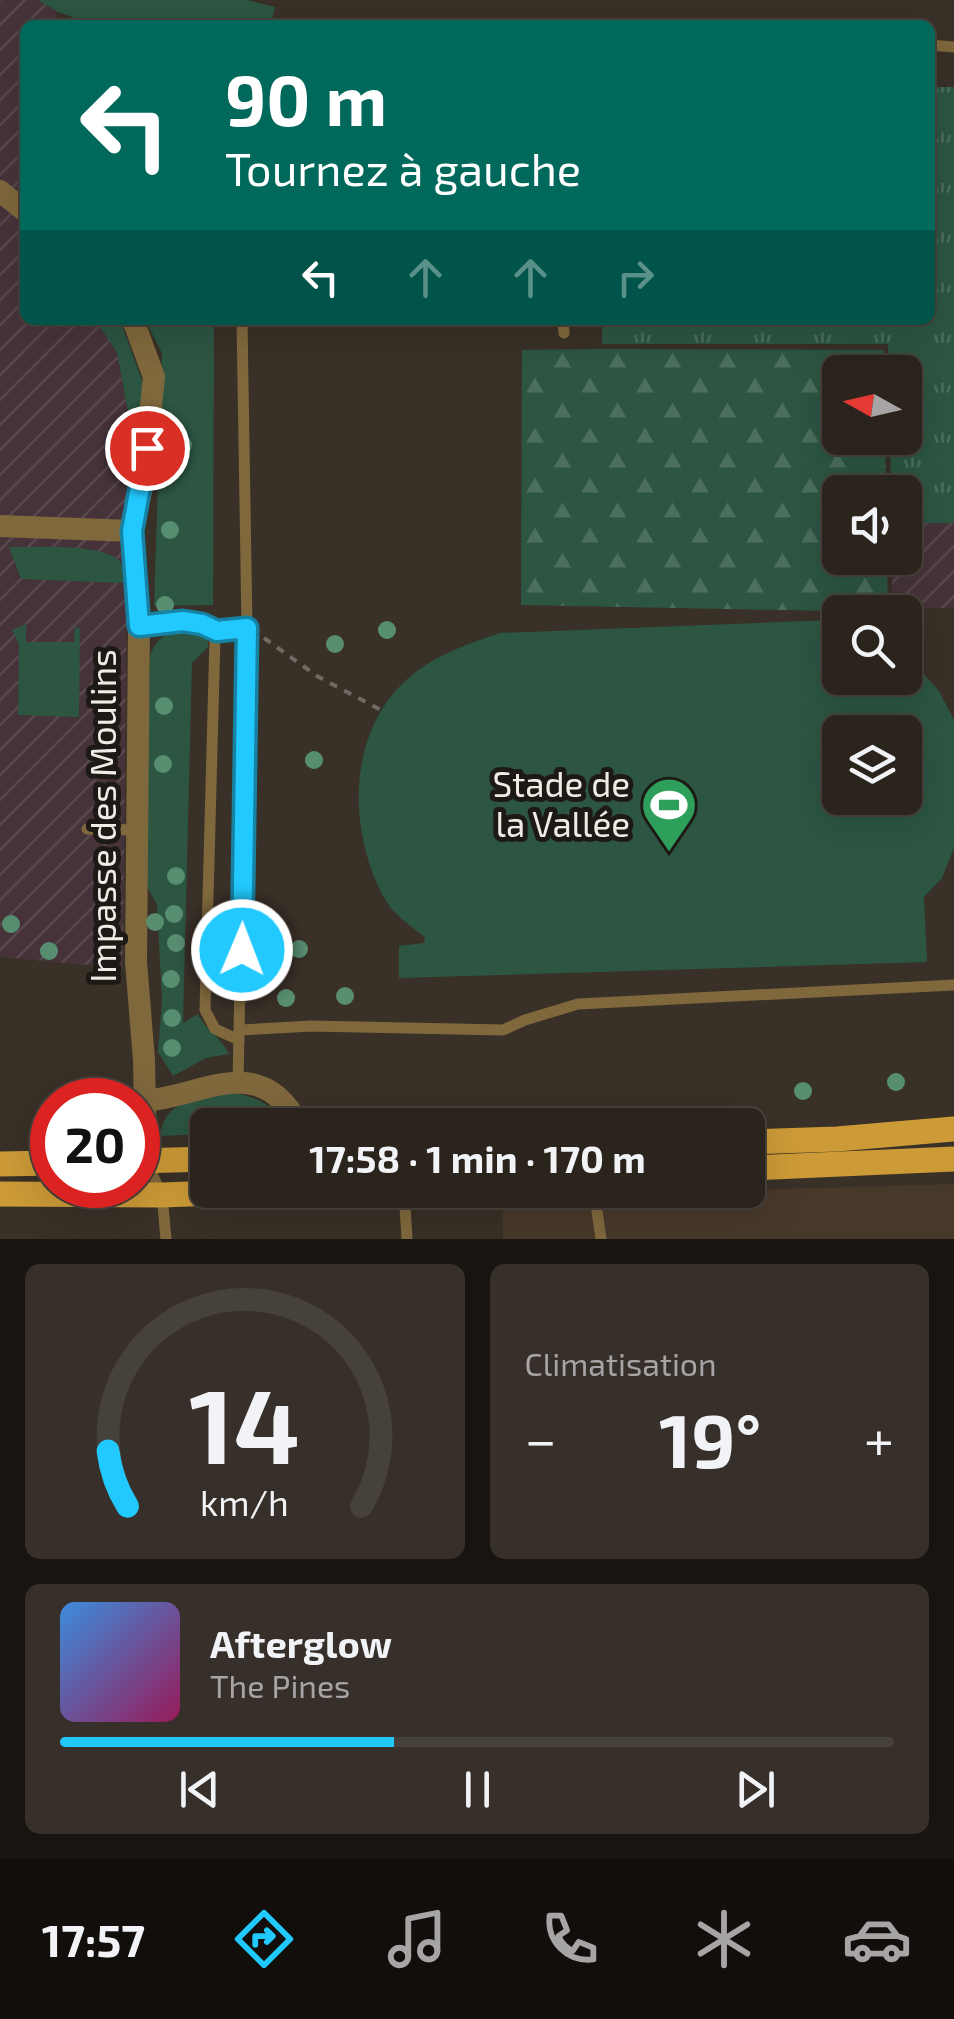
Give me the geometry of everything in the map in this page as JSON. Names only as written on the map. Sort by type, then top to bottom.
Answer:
[{"type":"main road","points":[[765,1141],[954,1129]]},
{"type":"main road","points":[[160,1160],[190,1159]]},
{"type":"main road","points":[[765,1167],[954,1159]]},
{"type":"main road","points":[[0,1164],[30,1163]]},
{"type":"main road","points":[[0,1194],[190,1194]]},
{"type":"street","points":[[0,191],[20,207]]},
{"type":"street","name":"Impasse des Moulins","points":[[135,325],[154,377],[143,483],[132,531],[139,626],[136,962],[143,1078]]},
{"type":"street","points":[[0,526],[132,531]]},
{"type":"street","points":[[160,1100],[211,1084],[238,1083],[273,1093],[290,1108]]},
{"type":"lane","points":[[238,1083],[247,628],[242,325]]},
{"type":"lane","points":[[139,626],[183,621],[217,631],[247,628]]},
{"type":"lane","points":[[217,631],[204,1010],[215,1029],[240,1035],[312,1026],[504,1030],[578,1004],[954,985]]},
{"type":"lane","points":[[87,829],[136,830]]},
{"type":"lane","points":[[160,1192],[166,1239]]},
{"type":"lane","points":[[405,1208],[407,1239]]},
{"type":"lane","points":[[597,1208],[601,1239]]},
{"type":"path","points":[[247,628],[318,676],[381,710]]},
{"type":"shaded area","points":[[0,0],[58,0],[56,20],[20,20],[20,325],[99,325],[117,351],[129,417],[123,968],[0,957]]},
{"type":"shaded area","points":[[922,523],[954,523],[954,608],[922,609],[922,595],[892,595],[892,575],[922,575]]},
{"type":"shaded area","points":[[954,1184],[954,1239],[503,1239],[502,1208],[765,1208],[765,1189]]},
{"type":"green space","points":[[38,0],[247,0],[275,7],[272,20],[80,20]]},
{"type":"green space","points":[[935,87],[954,87],[954,523],[922,523],[922,475],[891,475],[890,455],[922,455],[922,355],[888,355],[888,344],[602,344],[602,325],[935,325]]},
{"type":"green space","points":[[98,325],[122,325],[143,383],[134,457],[135,486],[127,511],[129,417],[117,352]]},
{"type":"green space","points":[[148,325],[214,325],[213,605],[154,606],[162,353]]},
{"type":"green space","points":[[522,350],[884,350],[884,355],[822,355],[822,455],[885,455],[886,475],[822,475],[822,575],[887,575],[888,595],[822,595],[822,611],[521,605]]},
{"type":"green space","points":[[9,547],[105,553],[123,567],[123,583],[21,579]]},
{"type":"green space","points":[[822,620],[822,695],[922,695],[922,672],[939,691],[954,720],[954,848],[942,878],[924,897],[927,962],[399,978],[399,946],[424,943],[425,937],[386,901],[374,875],[360,819],[362,761],[382,709],[400,686],[422,668],[500,633]]},
{"type":"green space","points":[[26,624],[26,642],[74,642],[75,627],[80,628],[79,717],[18,715],[19,644],[12,630]]},
{"type":"green space","points":[[198,630],[208,634],[208,647],[192,663],[183,1023],[198,1014],[229,1054],[206,1058],[173,1076],[158,1052],[162,1000],[157,905],[143,879],[150,656],[162,637]]},
{"type":"green space","points":[[225,1092],[251,1097],[270,1108],[190,1108],[190,1135],[160,1136],[168,1115],[193,1100]]},
{"type":"place","name":"Stade de la Vallée","points":[[669,854]]},
{"type":"route","points":[[147,448],[132,531],[139,626],[183,621],[217,631],[247,628],[242,950]]}]
